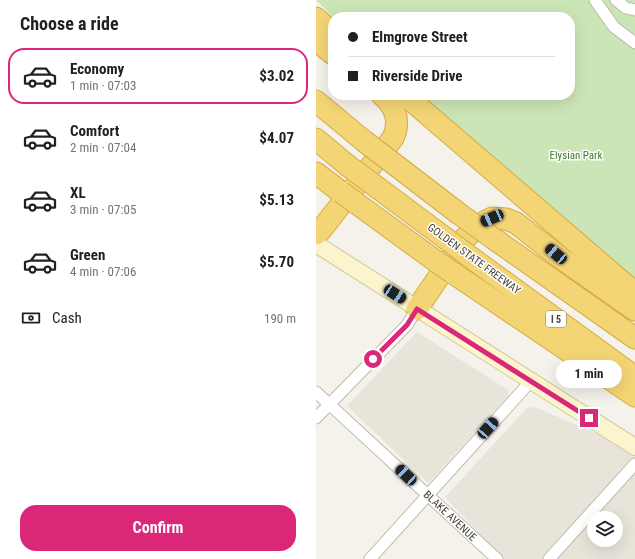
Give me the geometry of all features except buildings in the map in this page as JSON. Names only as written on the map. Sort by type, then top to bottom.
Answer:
[{"type":"highway","points":[[316,18],[328,29]]},
{"type":"highway","points":[[316,40],[328,50]]},
{"type":"highway","points":[[316,53],[328,62]]},
{"type":"highway","points":[[378,100],[396,116]]},
{"type":"highway","points":[[316,234],[321,230],[394,138],[397,127],[396,116],[394,107],[387,100]]},
{"type":"highway","points":[[411,100],[635,293]]},
{"type":"highway","points":[[316,101],[458,213],[635,338]]},
{"type":"highway","name":"GOLDEN STATE FREEWAY","points":[[316,139],[347,165],[477,262],[635,377]]},
{"type":"highway","points":[[316,173],[345,201]]},
{"type":"highway","points":[[316,188],[345,201],[400,236],[635,396]]},
{"type":"highway","points":[[417,309],[465,238],[484,222],[492,218],[506,219],[516,223],[562,259],[635,310]]},
{"type":"main road","points":[[316,244],[635,447]]},
{"type":"street","points":[[595,0],[614,27],[635,43]]},
{"type":"street","points":[[616,0],[626,8],[635,10]]},
{"type":"street","points":[[316,418],[407,325],[417,309]]},
{"type":"street","points":[[370,559],[531,381]]},
{"type":"street","name":"BLAKE AVENUE","points":[[316,392],[497,559]]},
{"type":"street","points":[[549,559],[635,464]]},
{"type":"shaded area","points":[[417,332],[508,390],[508,396],[428,483],[347,406]]},
{"type":"shaded area","points":[[535,407],[635,450],[635,460],[590,511],[587,511],[587,514],[547,559],[503,559],[445,497],[527,408]]},
{"type":"shaded area","points":[[635,468],[635,559],[552,559],[587,521],[587,547],[623,547],[623,511],[596,511]]},
{"type":"green space","name":"Elysian Park","points":[[316,0],[635,0],[635,278],[576,234],[426,100],[575,100],[575,12],[328,12]]},
{"type":"route","points":[[373,359],[407,325],[417,309],[589,418]]}]
